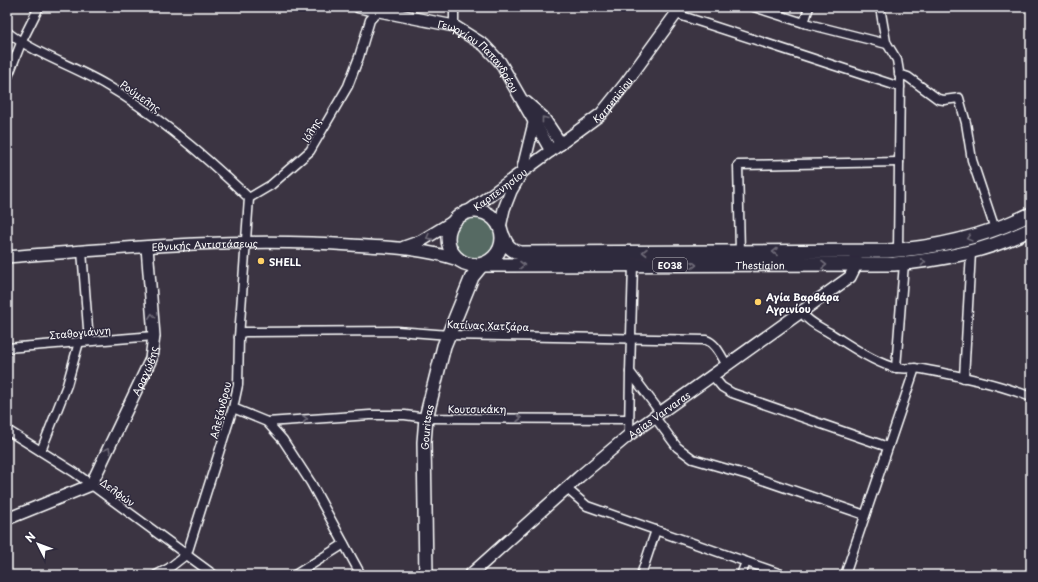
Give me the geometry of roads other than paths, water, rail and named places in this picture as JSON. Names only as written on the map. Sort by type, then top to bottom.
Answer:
[{"type":"main road","name":"Γεωργίου Παπανδρέου","points":[[359,7],[381,8],[454,26],[466,32],[489,49],[500,62],[522,98]]},
{"type":"main road","name":"Karpenisiou","points":[[522,172],[601,114],[679,11]]},
{"type":"main road","points":[[522,98],[543,117],[556,147]]},
{"type":"main road","points":[[522,98],[534,124],[556,147]]},
{"type":"main road","points":[[522,172],[534,124]]},
{"type":"main road","name":"Καρπενησίου","points":[[469,212],[522,172]]},
{"type":"main road","name":"Καρπενησίου","points":[[501,231],[504,209],[522,172]]},
{"type":"main road","name":"ΕΟ38","points":[[469,212],[478,211],[487,214],[495,219],[501,231]]},
{"type":"main road","points":[[468,286],[469,278],[462,262],[452,254],[448,242],[449,229],[454,221],[460,215],[469,212]]},
{"type":"main road","name":"Thestiaion","points":[[501,231],[506,245],[513,251],[520,253],[856,252],[898,250],[944,244],[995,229],[1031,214]]},
{"type":"main road","name":"Εθνικής Αντιστάσεως","points":[[402,248],[421,241],[454,221]]},
{"type":"main road","name":"Thestiaion","points":[[482,265],[633,264],[856,266],[904,263],[950,258],[1002,242],[1031,229]]},
{"type":"main road","points":[[482,265],[492,260],[498,254],[502,245],[501,231]]},
{"type":"main road","name":"Εθνικής Αντιστάσεως","points":[[7,257],[82,251],[247,242],[312,242],[402,248],[440,254],[462,262]]},
{"type":"main road","name":"Αραχώβης","points":[[91,485],[151,359],[154,336],[147,247]]},
{"type":"main road","points":[[856,252],[856,266]]},
{"type":"main road","name":"ΕΟ38","points":[[462,262],[482,265]]},
{"type":"main road","name":"Gouritsas","points":[[426,575],[424,442],[426,418],[434,380],[448,335],[468,286],[482,265]]},
{"type":"main road","name":"Agias Varvaras","points":[[470,575],[566,488],[629,435],[850,277],[856,266]]},
{"type":"main road","points":[[7,519],[91,485]]},
{"type":"street","points":[[7,79],[21,43],[39,7]]},
{"type":"street","points":[[454,7],[454,26]]},
{"type":"street","points":[[754,7],[804,23],[887,44]]},
{"type":"street","points":[[804,23],[809,7]]},
{"type":"street","points":[[880,7],[887,44],[896,60],[900,87],[898,250]]},
{"type":"street","name":"Ιόλης","points":[[249,198],[271,185],[310,151],[348,86],[359,57],[370,20],[381,8]]},
{"type":"street","points":[[679,11],[900,87]]},
{"type":"street","name":"Ρούμελης","points":[[7,32],[21,43],[104,84],[129,99],[182,139],[249,198]]},
{"type":"street","points":[[899,74],[908,77],[938,99],[959,98],[966,122],[972,160],[995,229]]},
{"type":"street","points":[[740,252],[738,165],[899,162]]},
{"type":"street","points":[[247,242],[249,198]]},
{"type":"street","name":"Αλεξάνδρου","points":[[187,554],[233,408],[238,382],[239,337],[247,242]]},
{"type":"street","points":[[82,251],[89,341]]},
{"type":"street","points":[[964,378],[971,252]]},
{"type":"street","points":[[896,368],[904,263]]},
{"type":"street","points":[[629,435],[630,339],[633,264]]},
{"type":"street","points":[[801,312],[810,321],[868,357],[896,368],[915,368],[997,385],[1031,397]]},
{"type":"street","name":"Κατίνας Χατζάρα","points":[[239,337],[241,333],[246,332],[397,331],[448,335],[706,340],[714,346],[727,365]]},
{"type":"street","name":"Σταθογιάννη","points":[[7,348],[154,336]]},
{"type":"street","points":[[41,451],[67,385],[79,342]]},
{"type":"street","points":[[845,575],[915,368]]},
{"type":"street","points":[[630,372],[677,447],[693,459],[748,475],[865,515]]},
{"type":"street","points":[[712,375],[722,387],[732,393],[888,447]]},
{"type":"street","name":"Κουτσικάκη","points":[[233,408],[267,422],[370,415],[406,415],[426,418],[629,418]]},
{"type":"street","points":[[267,422],[283,440],[305,474],[360,575]]},
{"type":"street","name":"Δελφών","points":[[7,430],[91,485],[214,575]]},
{"type":"street","points":[[566,488],[587,506],[784,575]]},
{"type":"street","points":[[640,575],[656,530]]},
{"type":"street","points":[[295,575],[344,544]]},
{"type":"street","points":[[156,575],[187,554]]},
{"type":"street","points":[[741,575],[746,562]]},
{"type":"place","name":"SHELL","points":[[261,261]]},
{"type":"place","name":"Αγία Βαρβάρα Αγρινίου","points":[[758,302]]}]
